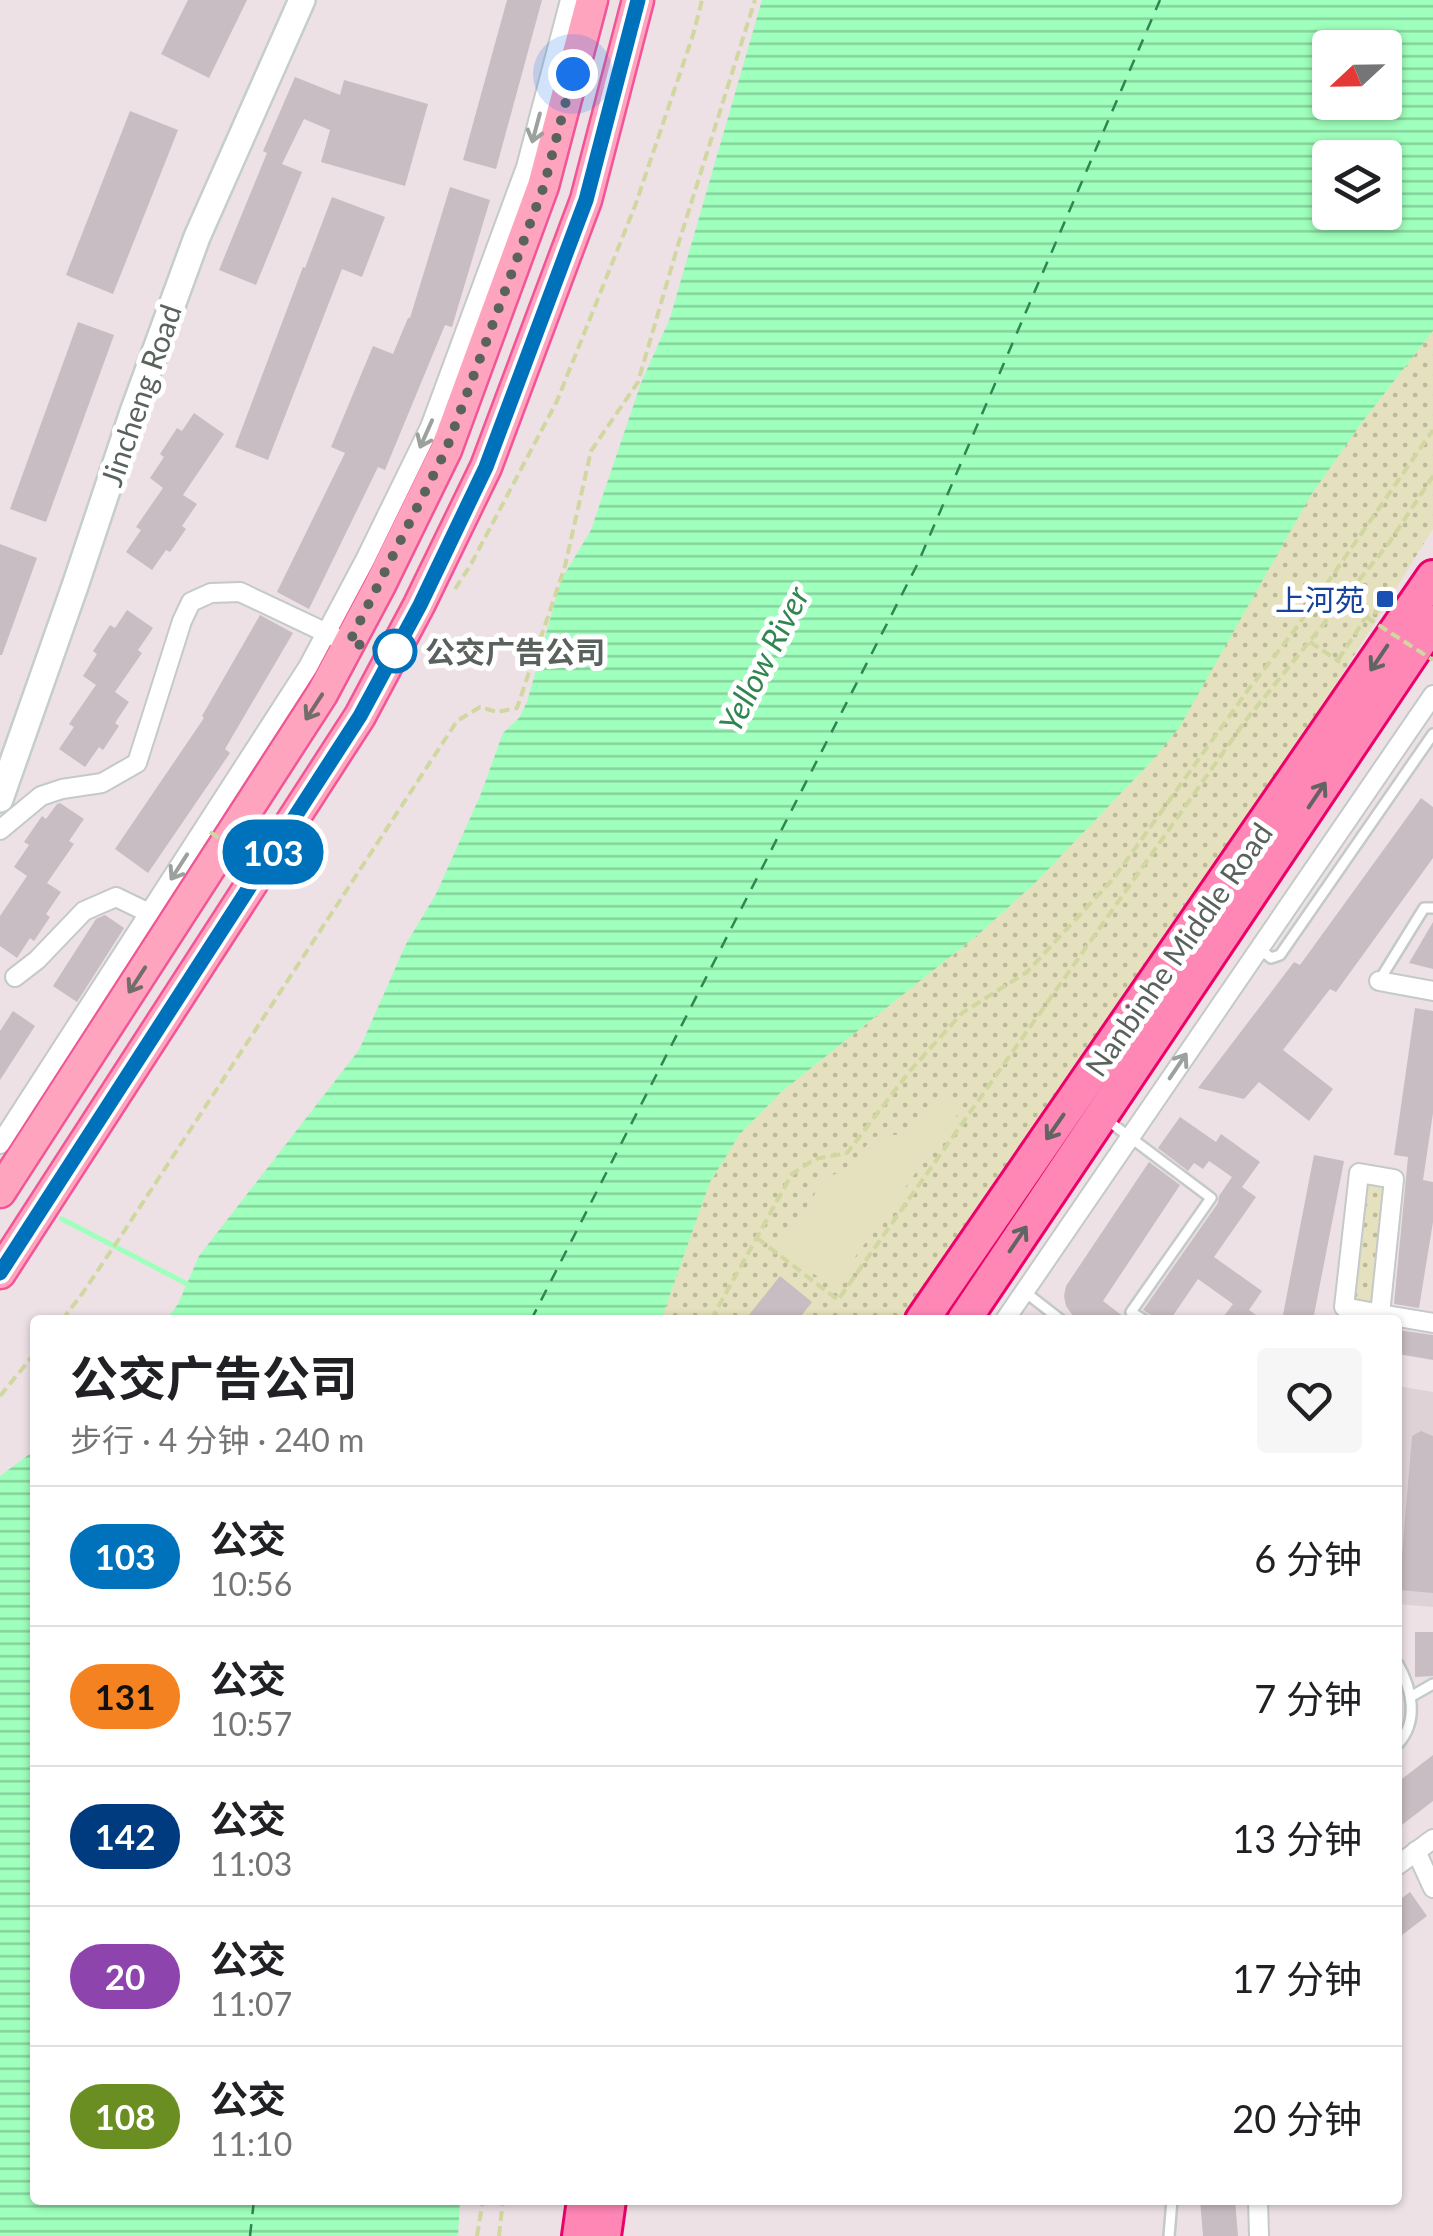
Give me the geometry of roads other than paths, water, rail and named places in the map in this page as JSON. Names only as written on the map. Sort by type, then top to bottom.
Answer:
[{"type":"highway","name":"Nanbinhe Middle Road","points":[[925,1315],[1352,669],[1433,577]]},
{"type":"highway","name":"Nanbinhe Middle Road","points":[[967,1315],[1433,622]]},
{"type":"highway","points":[[579,2236],[583,2205]]},
{"type":"highway","points":[[604,2236],[608,2205]]},
{"type":"main road","points":[[0,1192],[322,694],[338,638],[446,450],[544,186],[592,0]]},
{"type":"main road","points":[[0,1273],[360,716],[420,605],[486,467],[579,218],[638,0]]},
{"type":"street","name":"Jincheng Road","points":[[0,799],[183,273],[302,0]]},
{"type":"street","points":[[0,1144],[308,667],[338,638],[365,560],[430,427],[526,167],[570,0]]},
{"type":"street","points":[[0,830],[41,796],[102,783],[137,764],[191,602],[212,592],[240,592],[338,638]]},
{"type":"street","points":[[1009,1315],[1433,695]]},
{"type":"street","points":[[16,978],[84,911],[116,897],[149,913]]},
{"type":"street","points":[[1380,982],[1433,991]]},
{"type":"street","points":[[1380,1314],[1394,1179],[1359,1173],[1344,1308],[1386,1315]]},
{"type":"street","points":[[1402,1318],[1433,1323]]},
{"type":"street","points":[[1402,1862],[1433,1839]]},
{"type":"street","points":[[1416,1851],[1433,1888]]},
{"type":"street","points":[[1258,2205],[1259,2236]]},
{"type":"lane","points":[[1260,948],[1271,958],[1280,956],[1433,734]]},
{"type":"lane","points":[[1380,982],[1424,908],[1433,908]]},
{"type":"lane","points":[[1100,1115],[1211,1198],[1131,1312],[1136,1315]]},
{"type":"lane","points":[[1025,1292],[1055,1315]]},
{"type":"lane","points":[[1402,1673],[1412,1696],[1408,1732],[1402,1739]]},
{"type":"lane","points":[[1412,1696],[1433,1684]]},
{"type":"lane","points":[[1168,2236],[1171,2205]]},
{"type":"water","name":"Yellow River","points":[[762,0],[1433,0],[1433,331],[1311,495],[1179,728],[1150,763],[1034,884],[980,933],[780,1093],[740,1134],[710,1182],[663,1315],[170,1315],[199,1256],[359,1050],[406,944],[436,894],[503,733],[519,718],[527,702],[561,580],[591,530],[641,383],[670,318]]},
{"type":"water","points":[[30,1454],[30,2205],[460,2205],[458,2236],[0,2236],[0,1476]]},
{"type":"waterway","points":[[62,1219],[193,1287]]},
{"type":"place","name":"上河苑","points":[[1385,599]]},
{"type":"place","name":"公交广告公司","points":[[395,651]]}]
